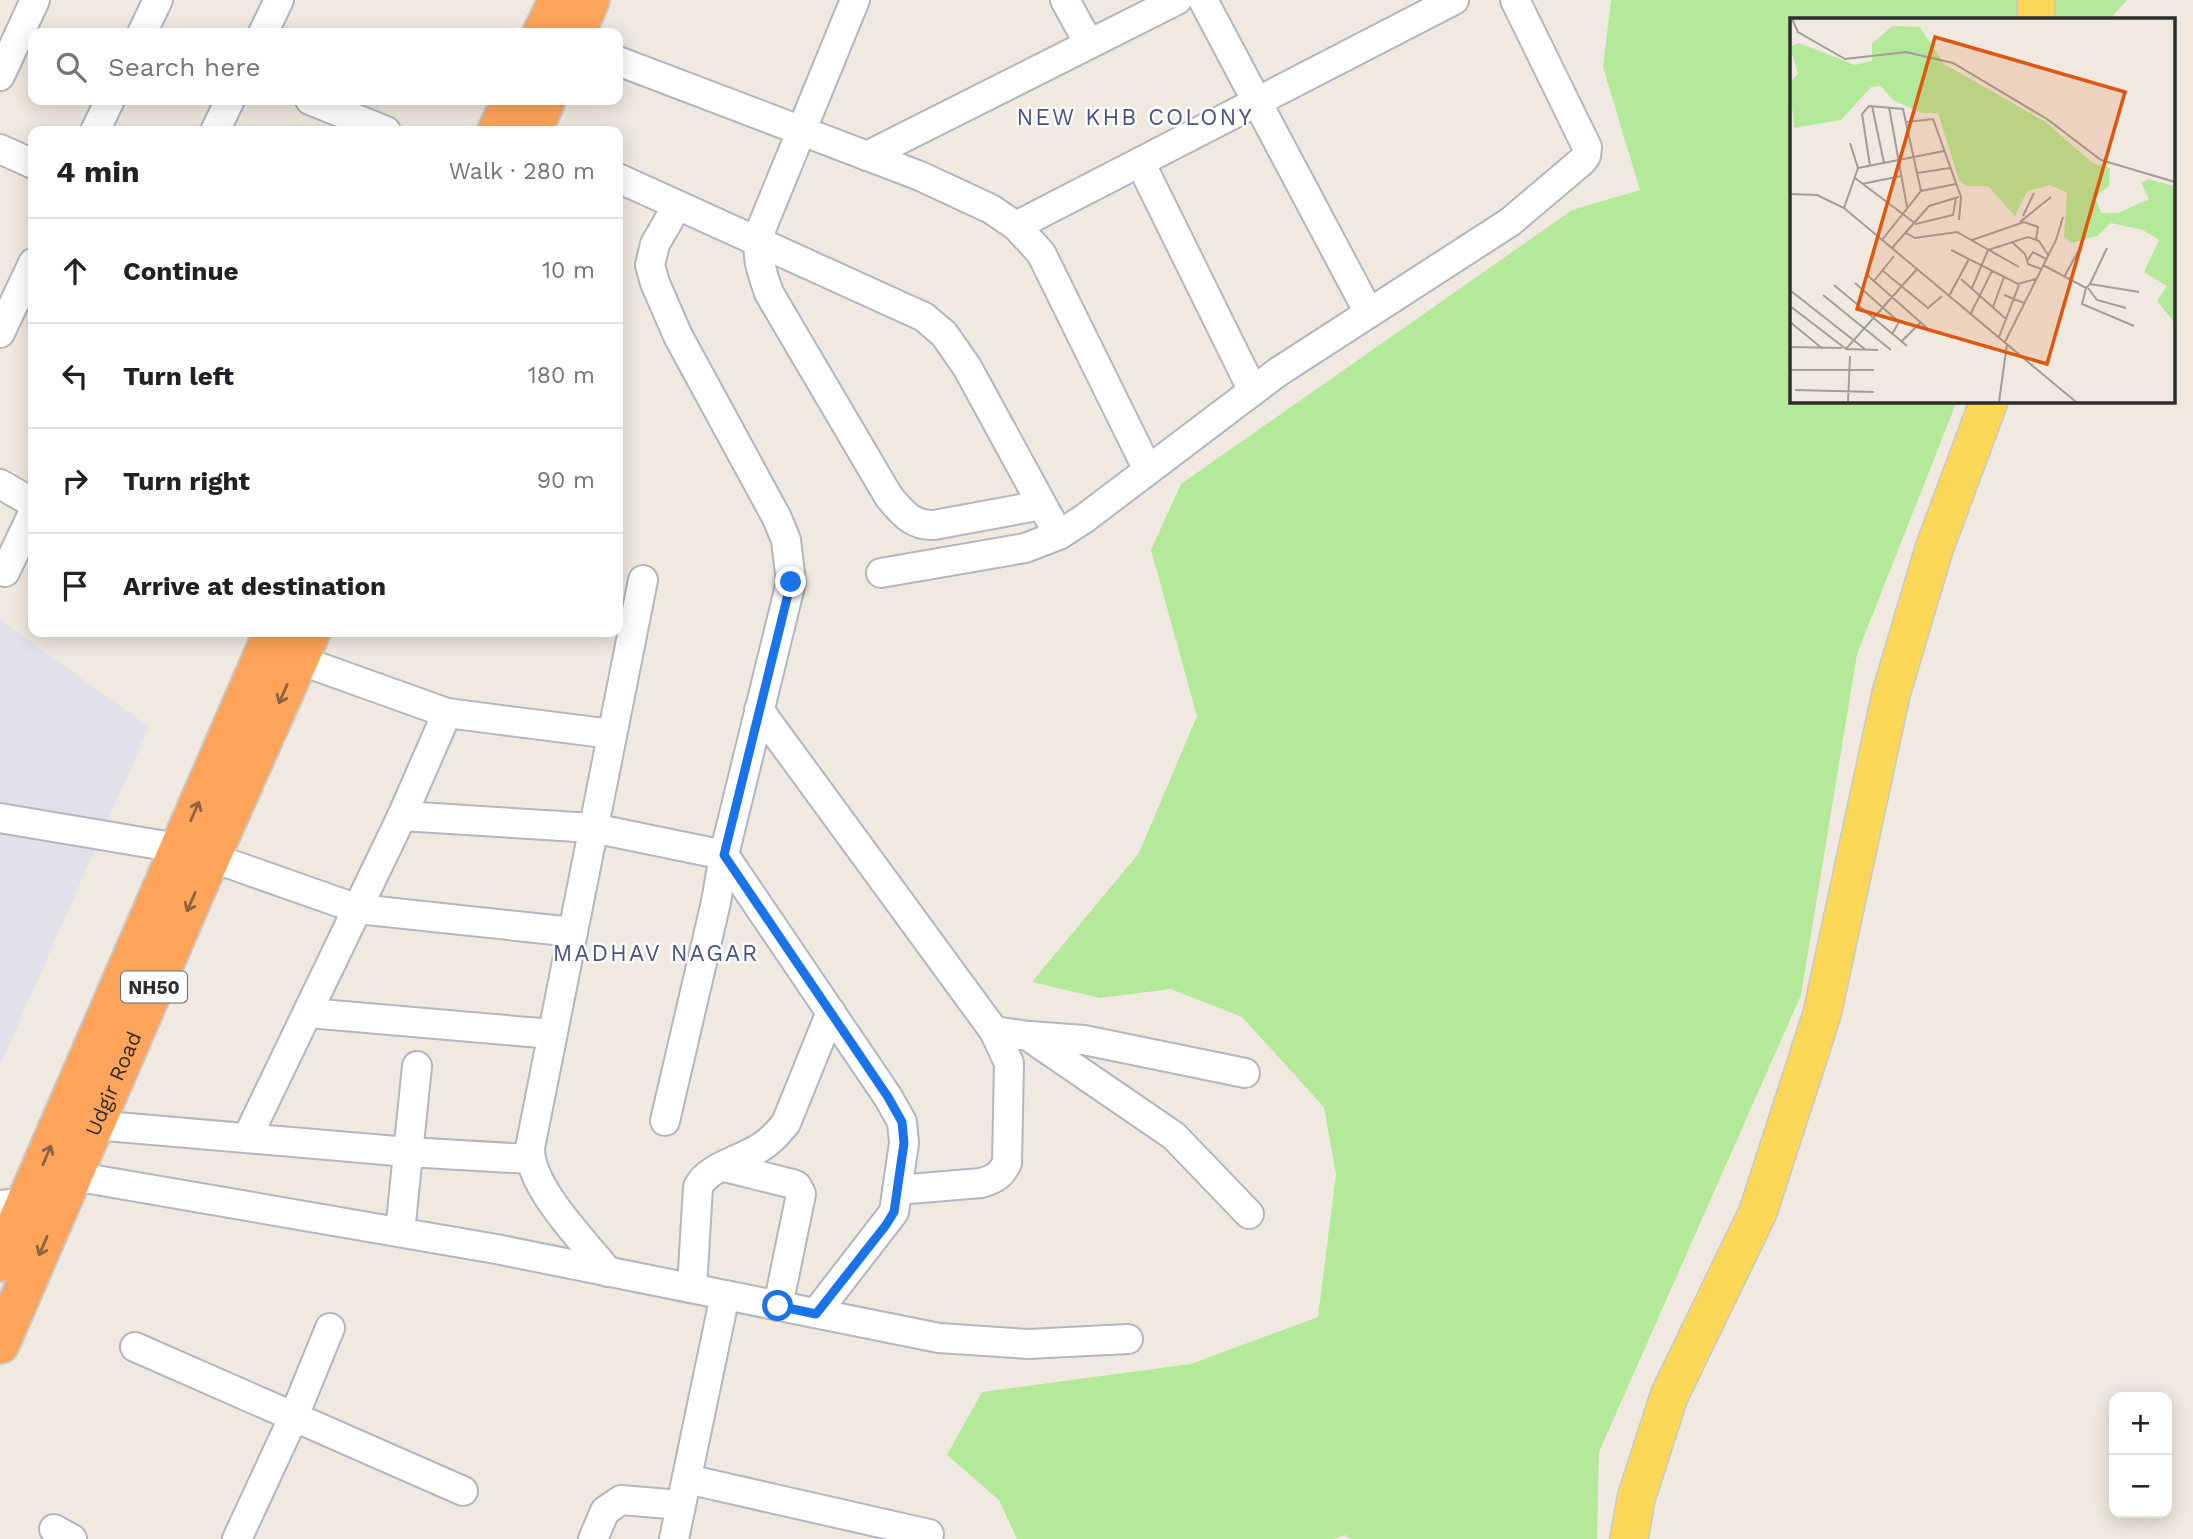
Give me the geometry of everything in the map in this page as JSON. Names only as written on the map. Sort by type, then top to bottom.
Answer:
[{"type":"highway","points":[[544,28],[558,0]]},
{"type":"highway","points":[[578,28],[590,0]]},
{"type":"highway","points":[[499,126],[509,105]]},
{"type":"highway","points":[[534,126],[544,105]]},
{"type":"highway","name":"Udgir Road","points":[[0,1344],[40,1195],[94,1125],[271,637]]},
{"type":"highway","name":"Udgir Road","points":[[0,1262],[40,1195],[194,853],[305,646]]},
{"type":"main road","points":[[2036,0],[2036,18]]},
{"type":"main road","points":[[1629,1539],[1636,1499],[1669,1396],[1758,1212],[1822,1014],[1891,694],[1934,549],[1989,402]]},
{"type":"street","points":[[0,76],[35,0]]},
{"type":"street","points":[[144,28],[158,0]]},
{"type":"street","points":[[265,28],[279,0]]},
{"type":"street","points":[[855,0],[762,227],[758,243],[759,264],[769,293],[889,497],[906,516],[916,523],[934,525],[1042,505]]},
{"type":"street","points":[[1065,0],[1089,44]]},
{"type":"street","points":[[867,156],[1177,0]]},
{"type":"street","points":[[1203,0],[1369,313]]},
{"type":"street","points":[[1016,226],[1454,0]]},
{"type":"street","points":[[881,573],[1026,548],[1059,535],[1253,391],[1510,222],[1586,156],[1587,147],[1515,0]]},
{"type":"street","points":[[623,63],[944,187],[991,209],[1016,226],[1041,253],[1148,470]]},
{"type":"street","points":[[97,126],[108,105]]},
{"type":"street","points":[[217,126],[228,105]]},
{"type":"street","points":[[322,105],[373,126]]},
{"type":"street","points":[[0,149],[28,162]]},
{"type":"street","points":[[1140,162],[1253,391]]},
{"type":"street","points":[[623,180],[924,317],[944,334],[967,367],[1059,535]]},
{"type":"street","points":[[665,1121],[716,902],[724,855],[791,582],[786,540],[777,518],[678,336],[655,283],[650,265],[655,244],[677,206]]},
{"type":"street","points":[[0,333],[28,274]]},
{"type":"street","points":[[0,484],[28,500]]},
{"type":"street","points":[[5,572],[28,524]]},
{"type":"street","points":[[608,1272],[539,1185],[529,1159],[643,579]]},
{"type":"street","points":[[305,646],[447,713],[612,734]]},
{"type":"street","points":[[760,710],[994,1031],[1009,1063],[1007,1163],[995,1180],[897,1189]]},
{"type":"street","points":[[247,1138],[402,816],[447,713]]},
{"type":"street","points":[[402,816],[593,828],[724,855],[888,1097],[902,1122],[904,1143],[894,1212],[816,1314]]},
{"type":"street","points":[[0,818],[194,853],[358,909],[572,932]]},
{"type":"street","points":[[692,1288],[698,1187],[706,1176],[757,1150],[774,1138],[786,1123],[831,1012]]},
{"type":"street","points":[[309,1013],[552,1034]]},
{"type":"street","points":[[994,1031],[1084,1040],[1245,1073]]},
{"type":"street","points":[[1028,1035],[1174,1136],[1249,1214]]},
{"type":"street","points":[[400,1233],[417,1066]]},
{"type":"street","points":[[94,1125],[408,1152],[529,1159]]},
{"type":"street","points":[[724,1167],[793,1184],[800,1190],[778,1306]]},
{"type":"street","points":[[40,1195],[400,1233],[939,1338],[1028,1344],[1128,1339]]},
{"type":"street","points":[[674,1539],[725,1295]]},
{"type":"street","points":[[237,1539],[294,1416],[330,1328]]},
{"type":"street","points":[[135,1347],[463,1491]]},
{"type":"street","points":[[593,1539],[604,1511],[621,1500],[684,1492],[929,1534]]},
{"type":"shaded area","points":[[0,620],[149,727],[0,1065]]},
{"type":"green space","points":[[1611,0],[2127,0],[2111,18],[1790,18],[1790,402],[1957,402],[1857,654],[1801,995],[1599,1452],[1597,1539],[1351,1539],[1345,1535],[1334,1539],[1017,1539],[999,1500],[947,1455],[982,1392],[1191,1364],[1318,1317],[1336,1174],[1324,1107],[1242,1017],[1171,989],[1100,998],[1032,982],[1139,853],[1197,716],[1151,550],[1181,484],[1572,210],[1640,190],[1603,67]]},
{"type":"district","name":"NEW KHB COLONY","points":[[1135,117]]},
{"type":"district","name":"MADHAV NAGAR","points":[[656,953]]},
{"type":"route","points":[[778,1306],[816,1314],[886,1225],[894,1212],[904,1143],[902,1122],[888,1097],[724,855],[791,582]]}]
